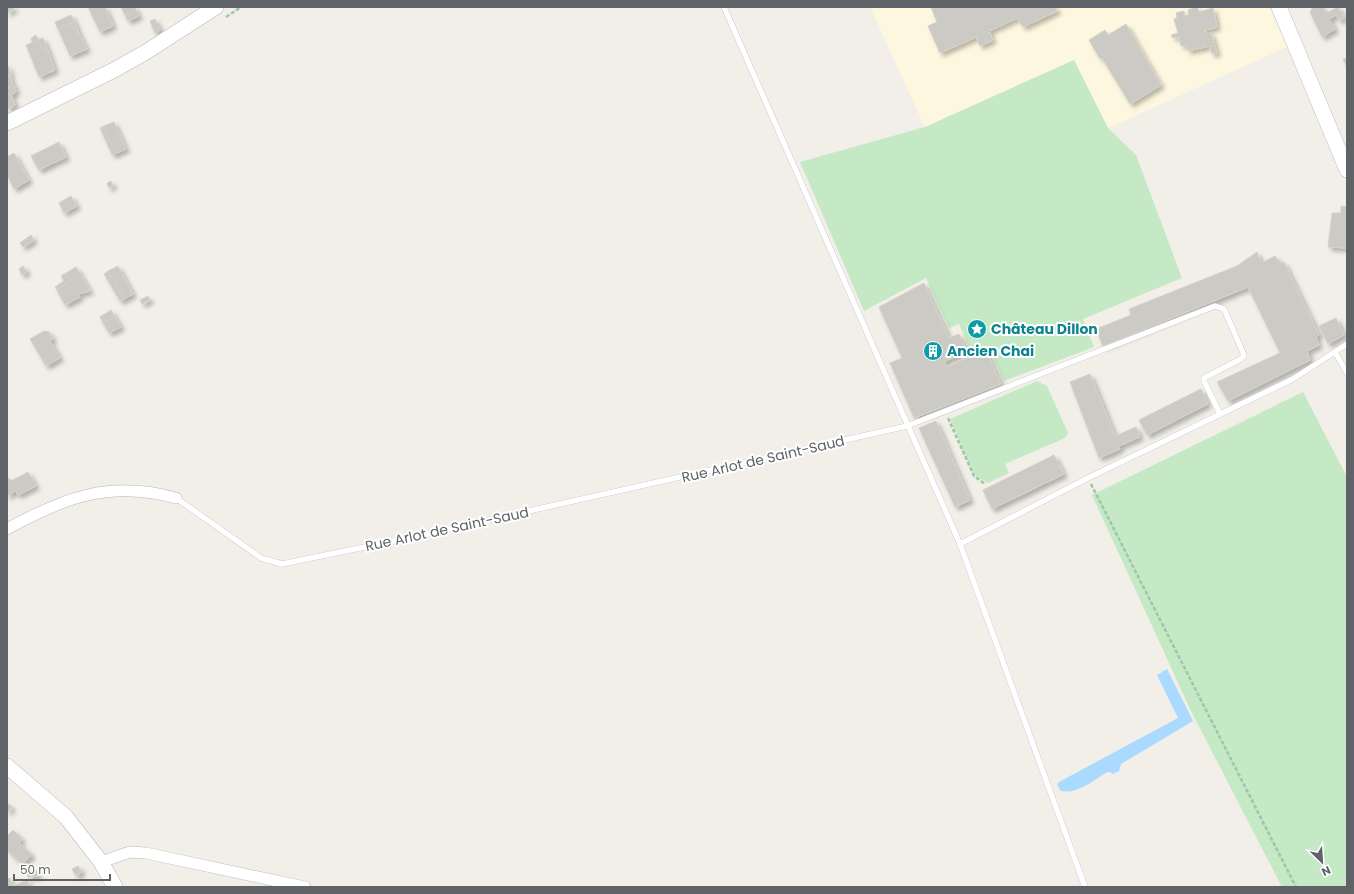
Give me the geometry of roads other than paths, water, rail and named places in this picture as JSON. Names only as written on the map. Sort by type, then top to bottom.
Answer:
[{"type":"street","points":[[7,123],[127,63],[216,7]]},
{"type":"street","points":[[1279,7],[1347,170]]},
{"type":"street","name":"Rue Arlot de Saint-Saud","points":[[7,529],[34,515],[69,500],[98,492],[131,490],[152,491],[176,498]]},
{"type":"street","points":[[7,766],[66,817],[101,862],[115,887]]},
{"type":"street","points":[[101,862],[130,852],[146,853],[278,884],[305,887]]},
{"type":"lane","points":[[724,7],[960,544],[1085,887]]},
{"type":"lane","name":"Rue Arlot de Saint-Saud","points":[[176,498],[261,558],[282,564],[413,537],[907,426],[1215,306],[1219,306],[1224,309],[1243,349],[1244,355],[1241,359],[1204,378],[1204,381],[1220,414]]},
{"type":"lane","points":[[960,544],[1088,478],[1293,379],[1347,344]]},
{"type":"lane","points":[[1335,352],[1347,373]]},
{"type":"water","points":[[1167,669],[1193,721],[1121,764],[1119,771],[1113,774],[1107,772],[1091,783],[1078,789],[1065,792],[1060,790],[1057,784],[1059,782],[1178,718],[1157,675]]},
{"type":"place","name":"Château Dillon","points":[[977,329]]},
{"type":"place","name":"Ancien Chai","points":[[933,351]]}]
